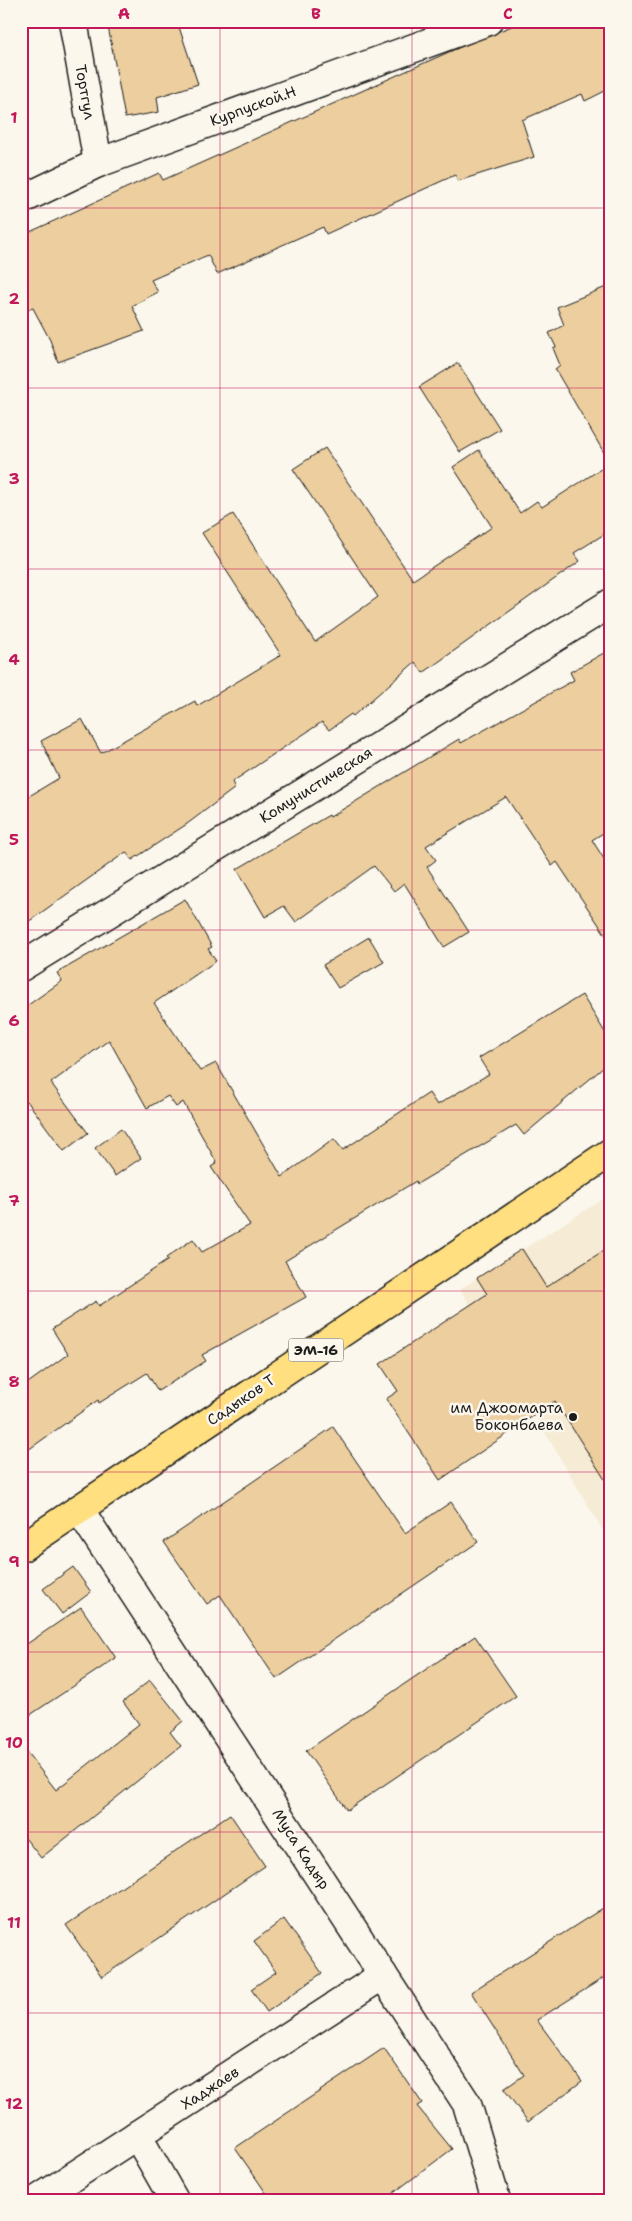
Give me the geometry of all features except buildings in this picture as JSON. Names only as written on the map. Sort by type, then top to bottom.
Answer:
[{"type":"highway","name":"Садыков Т","points":[[21,1548],[611,1152]]},
{"type":"street","name":"Тортгул","points":[[73,21],[98,163]]},
{"type":"street","name":"Курпуской.Н","points":[[21,200],[98,163],[488,21]]},
{"type":"street","name":"Комунистическая","points":[[21,966],[611,603]]},
{"type":"street","name":"Муса Кадыр","points":[[79,1510],[468,2104],[496,2200]]},
{"type":"street","name":"Хаджаев","points":[[37,2200],[383,1975]]},
{"type":"street","points":[[136,2135],[174,2200]]},
{"type":"shaded area","name":"им Джоомарта Боконбаева","points":[[611,1194],[611,1544],[460,1289]]},
{"type":"place","name":"им Джоомарта Боконбаева","points":[[573,1417]]}]
